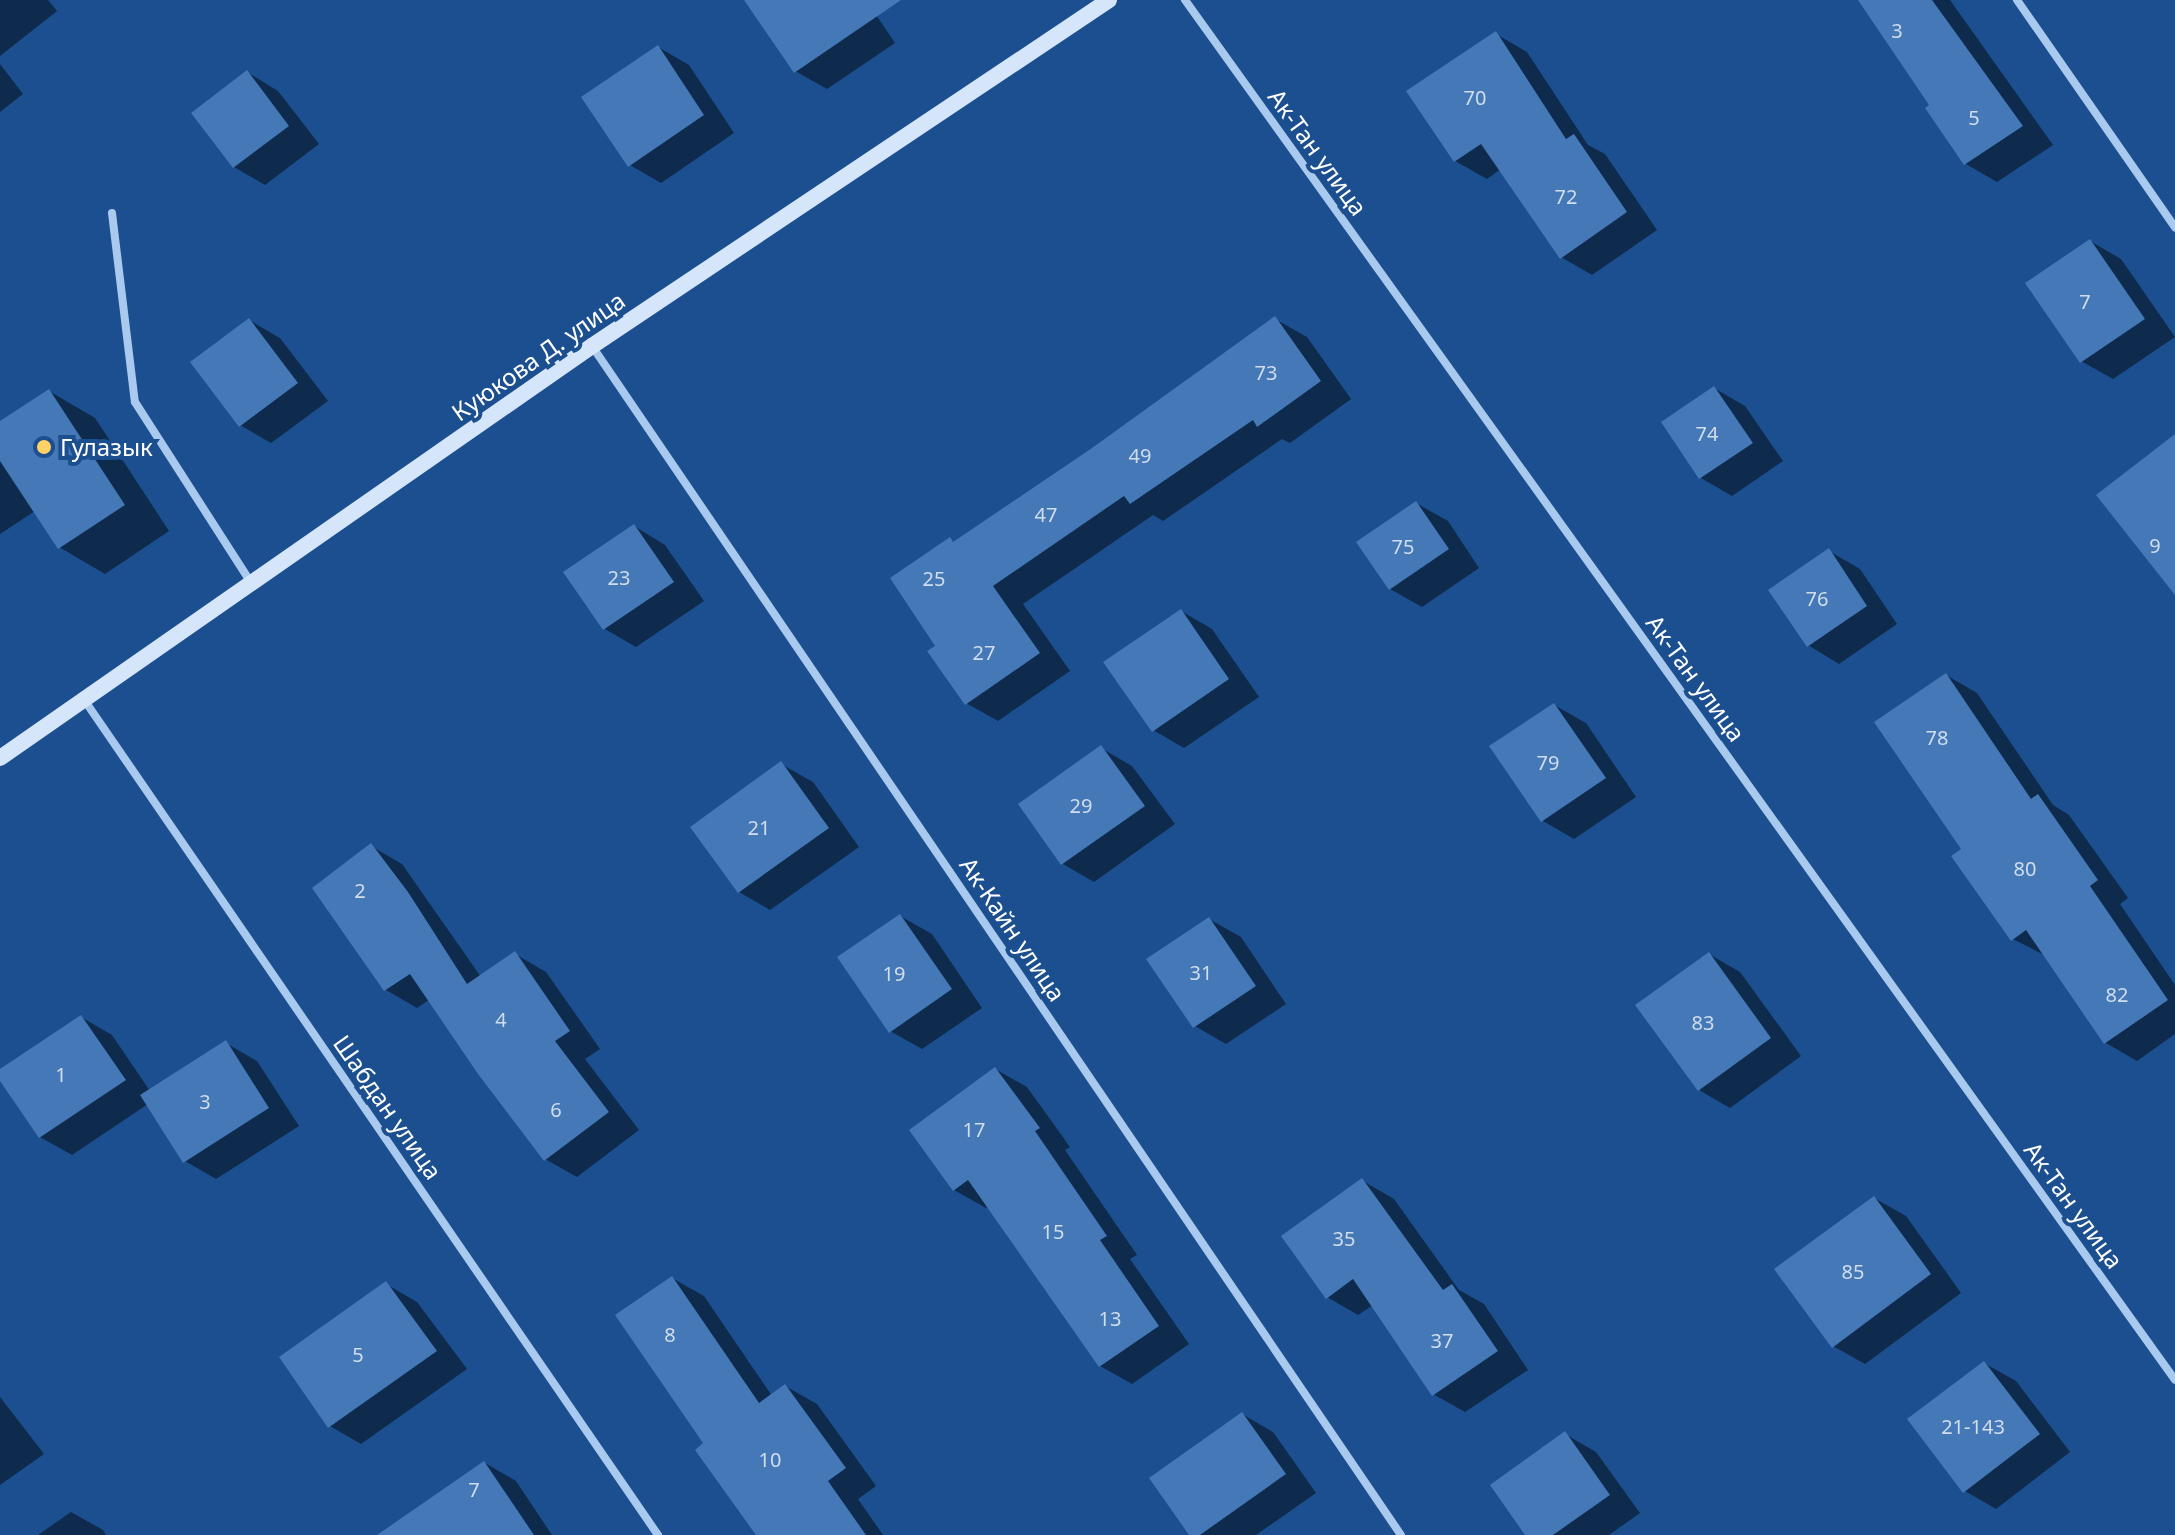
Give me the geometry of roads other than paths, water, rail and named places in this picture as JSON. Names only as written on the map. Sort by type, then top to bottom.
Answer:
[{"type":"street","name":"Куюкова Д. улица","points":[[0,758],[592,346],[1109,0]]},
{"type":"street","name":"Ак-Тан улица","points":[[1185,0],[2175,1380]]},
{"type":"street","points":[[2017,0],[2175,227]]},
{"type":"street","points":[[112,213],[135,402],[252,584]]},
{"type":"street","name":"Ак-Кайн улица","points":[[592,346],[1401,1535]]},
{"type":"street","name":"Шабдан улица","points":[[85,701],[658,1535]]},
{"type":"place","name":"Гулазык","points":[[44,447]]}]
